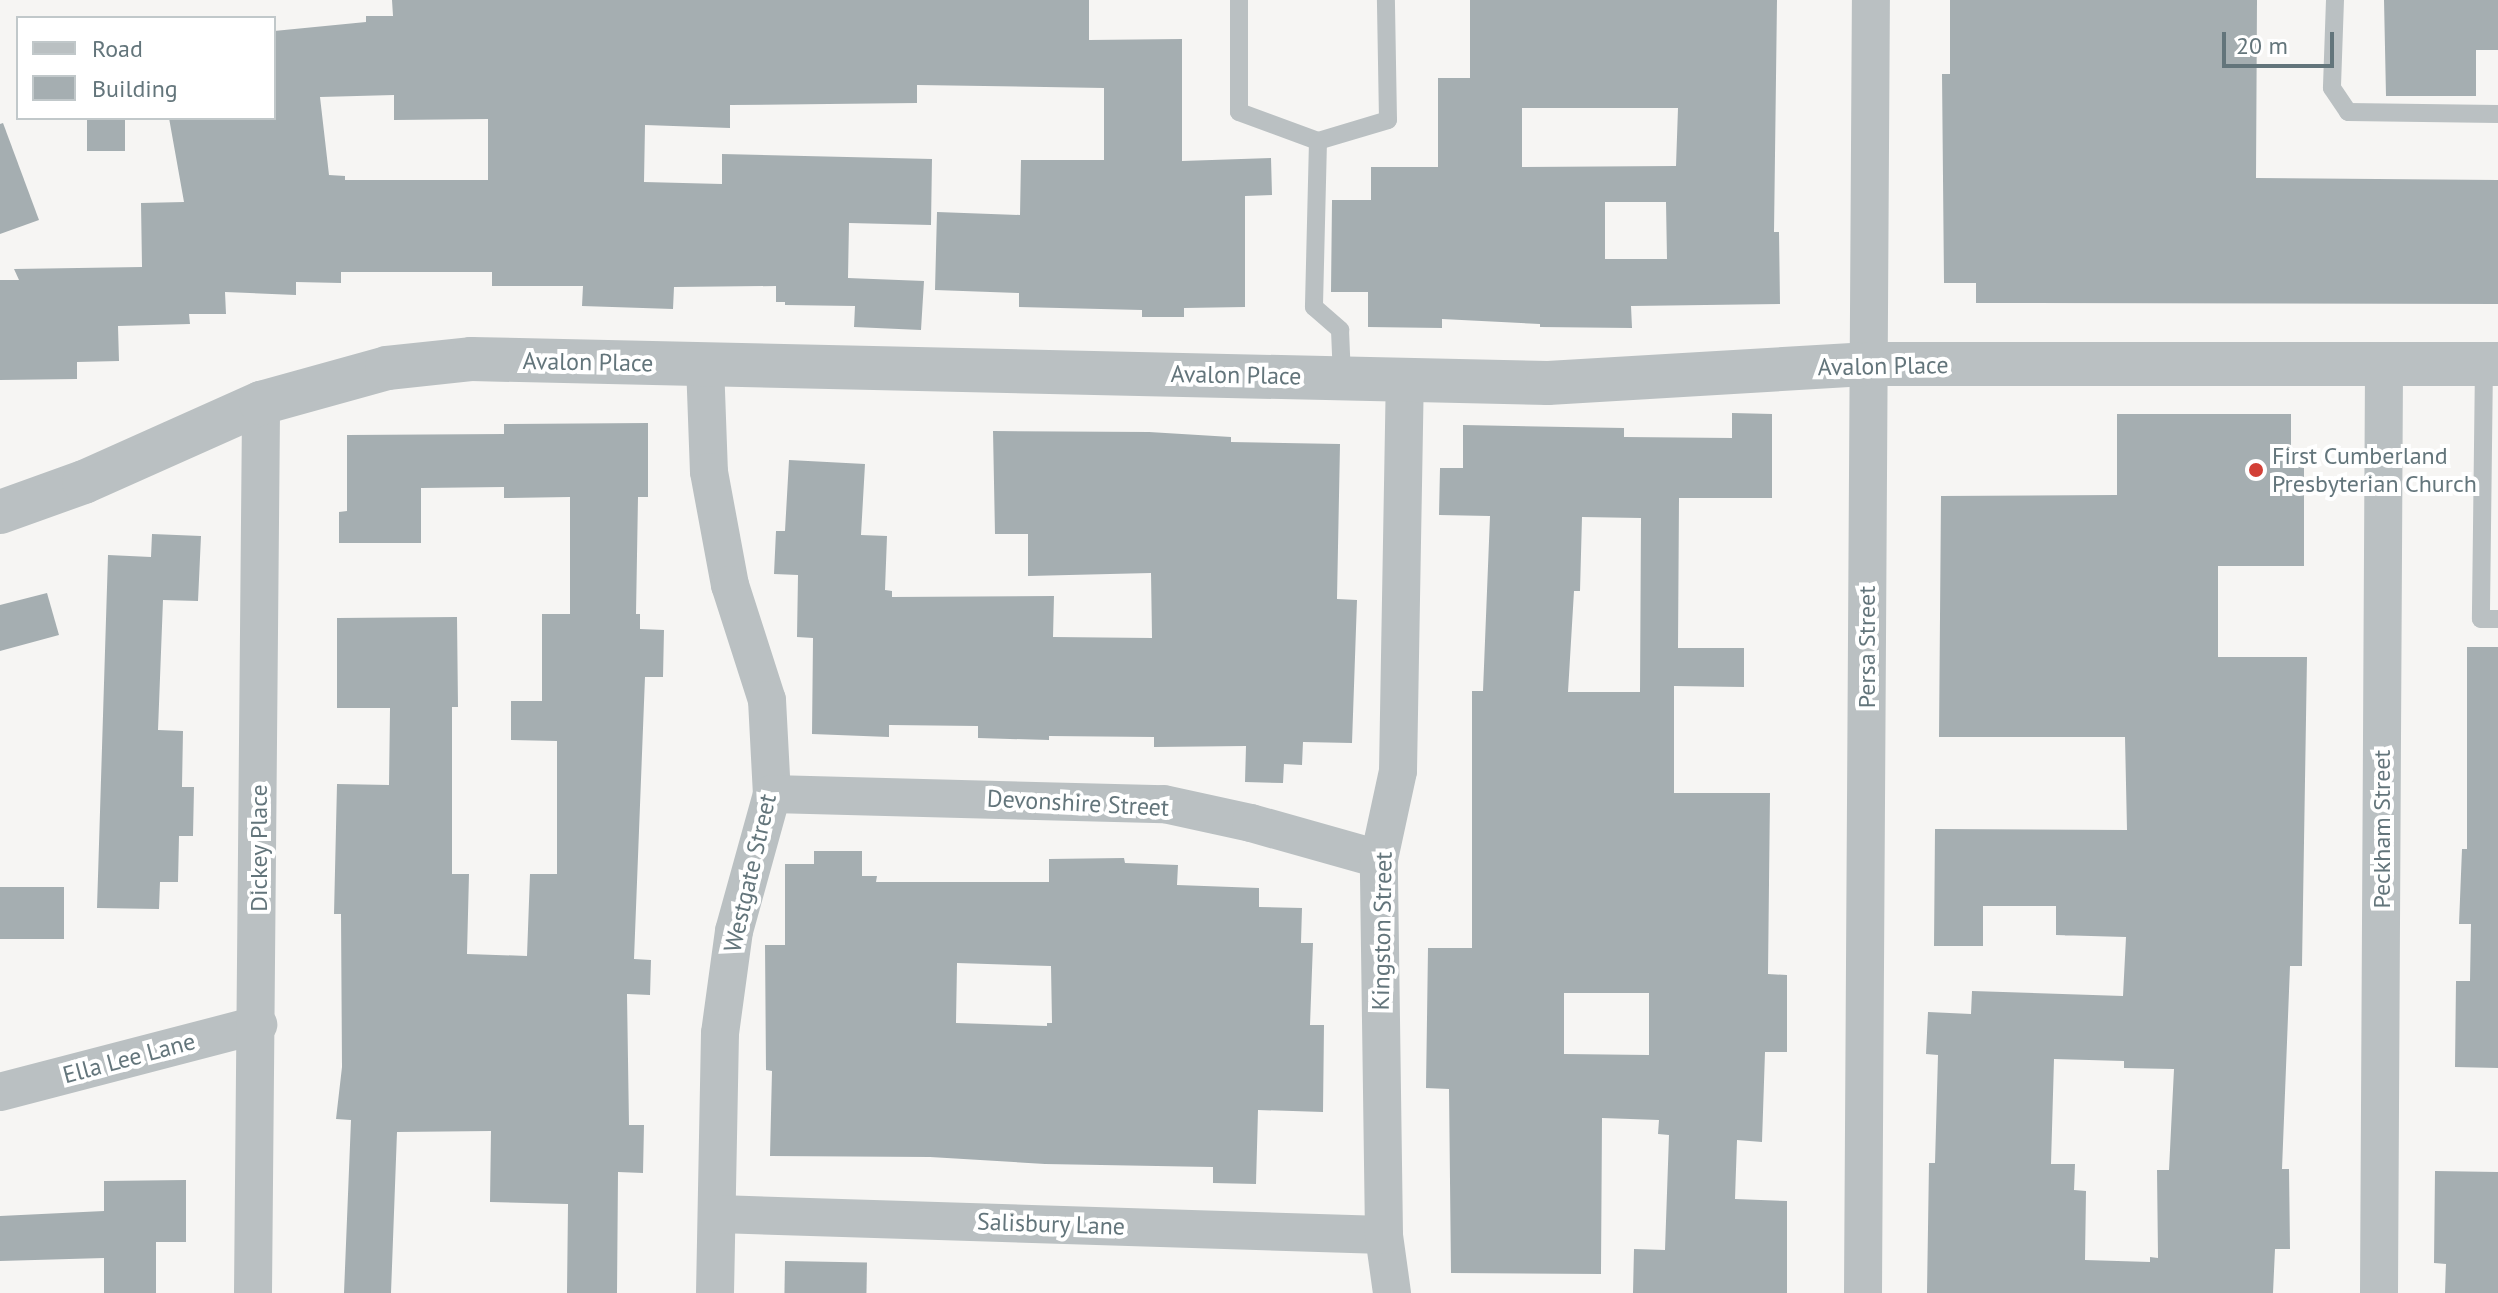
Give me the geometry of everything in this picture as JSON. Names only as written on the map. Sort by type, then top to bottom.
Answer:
[{"type":"street","name":"Persa Street","points":[[1863,1293],[1871,0]]},
{"type":"street","name":"Avalon Place","points":[[0,512],[84,482],[261,403],[387,368],[471,359],[1548,383],[1869,364],[2491,364]]},
{"type":"street","name":"Westgate Street","points":[[705,364],[709,472],[730,585],[767,700],[772,794],[734,931],[720,1033],[715,1293]]},
{"type":"street","name":"Peckham Street","points":[[2379,1293],[2384,365]]},
{"type":"street","name":"Kingston Street","points":[[1392,1293],[1384,1235],[1379,859],[1398,771],[1405,378]]},
{"type":"street","name":"Dickey Place","points":[[253,1293],[258,1025],[261,403]]},
{"type":"street","name":"Devonshire Street","points":[[772,794],[1164,804],[1251,823],[1379,859]]},
{"type":"street","name":"Ella Lee Lane","points":[[0,1092],[258,1025]]},
{"type":"street","name":"Salisbury Lane","points":[[718,1214],[1384,1235]]},
{"type":"lane","points":[[1239,0],[1239,112],[1318,141],[1388,120],[1386,0]]},
{"type":"lane","points":[[2335,0],[2332,88],[2348,112],[2498,114]]},
{"type":"lane","points":[[1318,141],[1314,307],[1340,330],[1342,377]]},
{"type":"lane","points":[[2491,364],[2481,619],[2498,619]]},
{"type":"building","points":[[392,0],[1089,0],[1089,40],[1182,39],[1182,161],[1271,158],[1272,195],[1245,196],[1245,307],[1184,308],[1184,317],[1142,317],[1142,310],[1019,307],[1019,293],[935,290],[937,212],[1020,215],[1021,160],[1104,160],[1104,88],[917,85],[917,103],[730,105],[730,128],[645,125],[644,182],[722,184],[722,154],[932,159],[931,225],[849,223],[848,278],[924,281],[921,330],[854,327],[855,306],[785,305],[785,302],[776,302],[776,286],[674,287],[673,309],[582,306],[583,286],[492,286],[492,272],[341,272],[341,283],[296,282],[296,295],[225,292],[226,314],[189,314],[190,324],[118,326],[119,361],[77,362],[77,379],[0,380],[0,280],[19,280],[14,269],[142,267],[141,203],[184,202],[169,120],[276,120],[276,31],[366,22],[366,16],[393,16]],"holes":[[[394,95],[394,120],[488,119],[488,180],[345,180],[345,176],[329,175],[320,97]]]},
{"type":"building","points":[[1470,0],[1777,0],[1774,232],[1779,232],[1780,304],[1631,306],[1632,328],[1540,327],[1540,324],[1442,319],[1442,328],[1368,327],[1368,292],[1331,292],[1332,200],[1371,200],[1371,167],[1438,167],[1438,78],[1470,78]],"holes":[[[1522,108],[1678,108],[1676,166],[1522,167]],[[1605,202],[1666,202],[1667,259],[1605,259]]]},
{"type":"building","points":[[1950,0],[2257,0],[2256,178],[2498,180],[2498,304],[1976,303],[1976,283],[1944,283],[1942,74],[1950,74]]},
{"type":"building","points":[[2384,0],[2498,0],[2498,50],[2476,50],[2476,96],[2386,96]]},
{"type":"building","points":[[87,120],[125,120],[125,151],[87,151]]},
{"type":"building","points":[[3,123],[39,220],[0,234],[0,124]]},
{"type":"building","points":[[1732,413],[1772,414],[1772,498],[1679,498],[1678,648],[1744,648],[1744,687],[1674,686],[1674,793],[1770,793],[1768,974],[1787,975],[1787,1052],[1765,1052],[1762,1142],[1737,1140],[1735,1199],[1787,1201],[1787,1293],[1633,1293],[1634,1249],[1665,1250],[1669,1135],[1658,1134],[1659,1120],[1602,1118],[1601,1274],[1451,1273],[1449,1089],[1426,1088],[1428,948],[1472,948],[1472,691],[1483,691],[1490,516],[1439,515],[1440,468],[1463,468],[1463,425],[1624,428],[1624,437],[1732,438]],"holes":[[[1582,517],[1641,518],[1640,692],[1568,692],[1574,591],[1580,591]],[[1564,993],[1649,993],[1649,1055],[1564,1054]]]},
{"type":"building","points":[[2117,414],[2291,414],[2291,448],[2304,448],[2304,566],[2218,566],[2218,657],[2307,657],[2302,966],[2290,966],[2282,1169],[2289,1169],[2290,1249],[2275,1249],[2273,1293],[1927,1293],[1929,1163],[1935,1163],[1938,1055],[1926,1054],[1928,1012],[1971,1014],[1972,991],[2123,996],[2126,937],[2056,935],[2056,906],[1983,906],[1983,946],[1934,946],[1935,829],[2127,830],[2125,737],[1939,737],[1941,496],[2117,495]],"holes":[[[2054,1059],[2124,1061],[2124,1068],[2174,1069],[2169,1170],[2157,1170],[2158,1258],[2150,1257],[2150,1262],[2085,1260],[2086,1191],[2074,1190],[2075,1164],[2051,1164]]]},
{"type":"building","points":[[648,423],[648,497],[638,497],[636,614],[640,614],[640,629],[664,630],[663,677],[645,677],[634,959],[651,960],[650,995],[627,994],[629,1125],[644,1125],[643,1173],[618,1172],[617,1293],[567,1293],[568,1204],[490,1202],[491,1131],[397,1132],[391,1293],[344,1293],[351,1120],[336,1119],[342,1067],[341,914],[334,914],[337,784],[389,785],[390,708],[337,708],[337,618],[457,617],[458,707],[452,707],[452,874],[469,874],[467,954],[527,956],[530,874],[557,874],[557,741],[511,740],[511,701],[542,701],[542,614],[570,614],[570,497],[504,498],[504,487],[421,488],[421,543],[339,543],[339,512],[347,511],[347,435],[504,434],[504,424]]},
{"type":"building","points":[[993,431],[1149,432],[1231,437],[1231,442],[1340,444],[1337,599],[1357,600],[1352,743],[1303,742],[1302,765],[1284,764],[1283,783],[1245,782],[1246,746],[1154,747],[1154,737],[1049,736],[1049,740],[978,738],[978,726],[889,725],[889,737],[812,734],[813,638],[797,637],[798,575],[774,574],[776,531],[785,531],[789,460],[865,464],[861,535],[887,536],[885,590],[892,591],[892,597],[1054,596],[1053,637],[1152,638],[1151,573],[1028,576],[1028,534],[995,534]]},
{"type":"building","points":[[152,534],[201,536],[198,601],[163,600],[158,730],[183,731],[182,787],[194,787],[193,836],[179,836],[178,882],[160,882],[159,909],[97,908],[108,555],[151,557]]},
{"type":"building","points":[[47,593],[59,635],[0,651],[0,605]]},
{"type":"building","points":[[2467,647],[2498,647],[2498,1068],[2455,1067],[2456,981],[2470,981],[2471,924],[2459,924],[2462,849],[2467,849]]},
{"type":"building","points":[[814,851],[862,851],[862,876],[877,876],[876,882],[1049,882],[1049,859],[1124,858],[1125,863],[1178,865],[1177,885],[1259,888],[1259,907],[1302,908],[1301,943],[1313,943],[1310,1025],[1324,1025],[1323,1112],[1258,1110],[1256,1184],[1213,1183],[1213,1167],[1045,1164],[930,1157],[770,1156],[772,1071],[766,1070],[765,945],[785,945],[785,864],[814,864]],"holes":[[[957,963],[1051,966],[1052,1023],[1047,1023],[1047,1026],[956,1023]]]},
{"type":"building","points":[[0,887],[64,887],[64,939],[0,939]]},
{"type":"building","points":[[2435,1171],[2498,1172],[2498,1293],[2445,1293],[2446,1264],[2434,1263]]},
{"type":"building","points":[[186,1180],[186,1242],[156,1242],[156,1293],[104,1293],[104,1258],[0,1261],[0,1216],[104,1211],[104,1181]]},
{"type":"building","points":[[785,1261],[867,1262],[866,1293],[784,1293]]},
{"type":"place","name":"First Cumberland Presbyterian Church","points":[[2256,470]]}]
